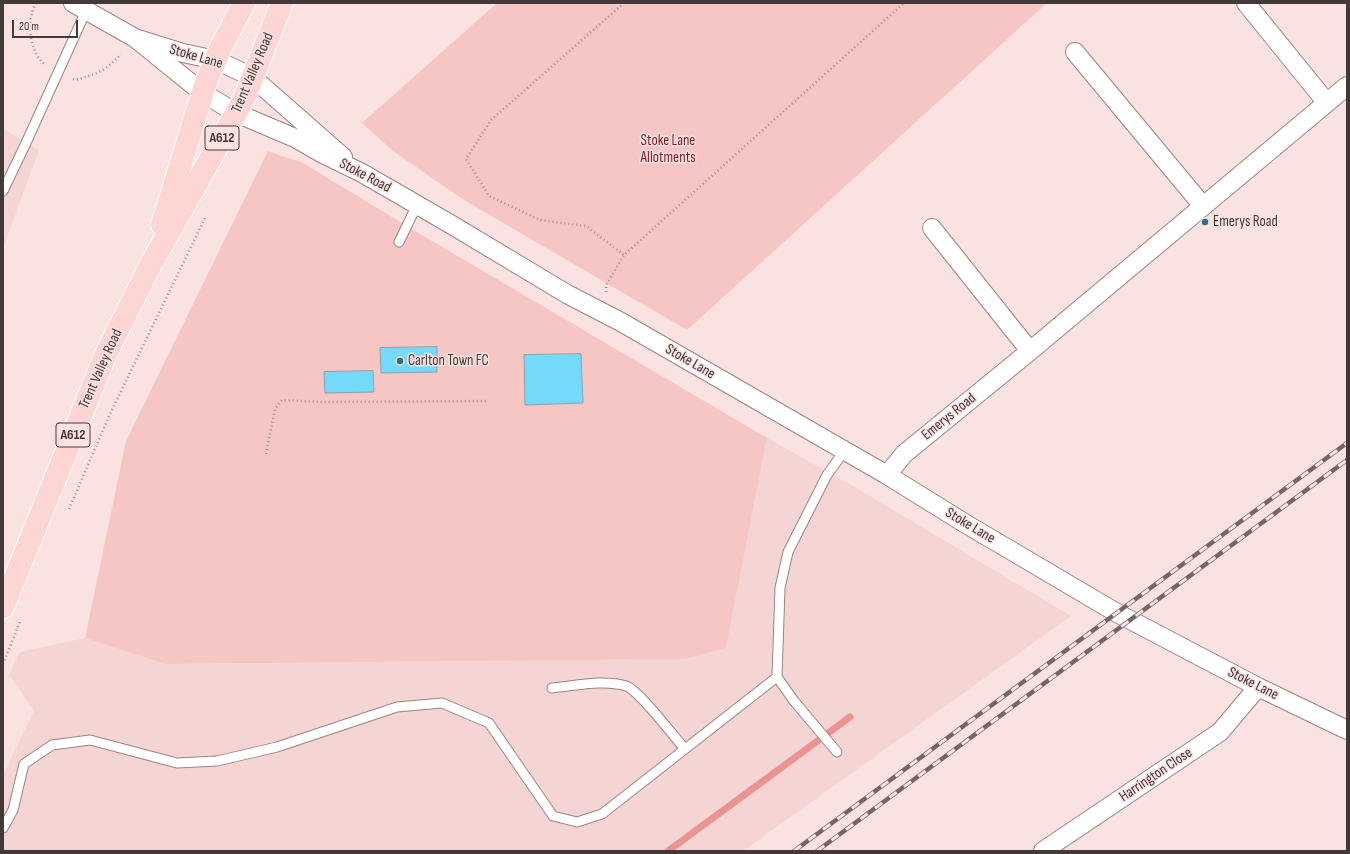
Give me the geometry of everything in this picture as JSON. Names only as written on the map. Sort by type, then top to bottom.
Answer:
[{"type":"main road","name":"Trent Valley Road","points":[[150,266],[203,93],[216,60],[244,3]]},
{"type":"main road","name":"Trent Valley Road","points":[[3,607],[106,354],[150,266],[244,100],[282,3]]},
{"type":"street","points":[[1246,3],[1326,103]]},
{"type":"street","name":"Stoke Lane","points":[[80,7],[135,38],[183,53],[216,60],[252,77],[362,173]]},
{"type":"street","name":"Stoke Road","points":[[135,38],[203,93],[236,113],[295,138],[323,154],[362,173],[567,294],[603,313]]},
{"type":"street","points":[[1075,52],[1203,206]]},
{"type":"street","name":"Emerys Road","points":[[887,475],[904,454],[1030,351],[1347,86]]},
{"type":"street","points":[[932,228],[1030,351]]},
{"type":"street","name":"Stoke Lane","points":[[603,313],[845,450],[966,524],[1117,613],[1258,687],[1347,730]]},
{"type":"street","name":"Harrington Close","points":[[1043,851],[1220,732],[1258,687]]},
{"type":"lane","points":[[3,191],[26,143],[80,7]]},
{"type":"lane","points":[[399,242],[417,205]]},
{"type":"lane","points":[[836,752],[794,701],[777,677],[780,588],[788,552],[827,475],[845,450]]},
{"type":"lane","points":[[3,828],[13,810],[24,764],[52,745],[90,740],[177,763],[217,761],[277,747],[397,707],[442,703],[489,723],[553,816],[577,822],[602,814],[777,677]]},
{"type":"lane","points":[[552,688],[600,683],[627,686],[645,702],[685,749]]},
{"type":"path","points":[[624,3],[491,120],[466,159],[489,196],[540,220],[586,226],[624,255]]},
{"type":"path","points":[[603,313],[606,285],[624,255],[904,3]]},
{"type":"path","points":[[67,513],[110,414],[209,209]]},
{"type":"path","points":[[266,454],[275,409],[282,400],[320,402],[487,401]]},
{"type":"path","points":[[3,664],[21,620]]},
{"type":"shaded area","points":[[3,129],[39,150],[3,248]]},
{"type":"shaded area","points":[[767,438],[853,486],[1071,616],[743,851],[3,851],[3,775],[34,711],[9,675],[20,652],[85,638],[165,664],[685,659],[726,648]]},
{"type":"green space","name":"Stoke Lane Allotments","points":[[497,3],[1047,3],[687,330],[464,200],[393,151],[362,123]]},
{"type":"green space","name":"Carlton Town FC","points":[[268,151],[303,163],[415,231],[767,438],[726,648],[685,659],[165,664],[85,638],[126,441]]},
{"type":"building","points":[[437,347],[437,372],[381,373],[380,348]]},
{"type":"building","points":[[581,354],[583,403],[525,405],[524,355]]},
{"type":"building","points":[[373,371],[374,392],[325,393],[324,372]]},
{"type":"waterway","points":[[668,851],[850,717]]},
{"type":"railway","points":[[794,851],[1347,443]]},
{"type":"railway","points":[[817,851],[1347,460]]},
{"type":"place","name":"Emerys Road","points":[[1205,222]]},
{"type":"place","name":"Carlton Town FC","points":[[400,361]]}]
